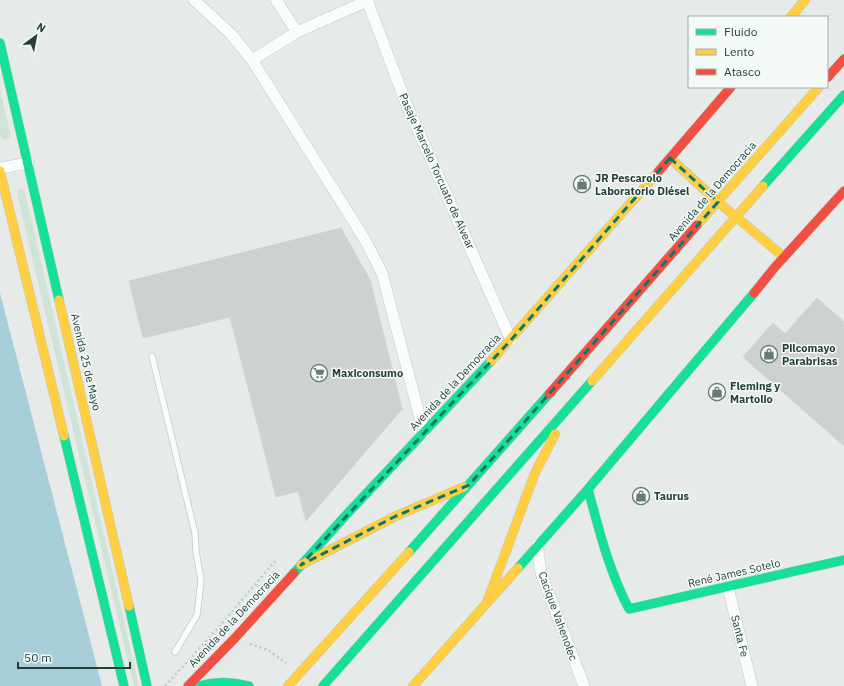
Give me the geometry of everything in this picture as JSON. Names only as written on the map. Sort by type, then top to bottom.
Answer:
[{"type":"main road","points":[[791,16],[805,0]]},
{"type":"main road","name":"Avenida 25 de Mayo","points":[[0,43],[148,686]]},
{"type":"main road","points":[[828,77],[844,59]]},
{"type":"main road","name":"Avenida de la Democracia","points":[[188,686],[235,638],[347,514],[511,340],[730,88]]},
{"type":"main road","name":"Avenida de la Democracia","points":[[288,686],[301,674],[469,485],[819,88]]},
{"type":"main road","points":[[322,686],[844,95]]},
{"type":"main road","points":[[670,158],[718,202],[784,258]]},
{"type":"main road","points":[[0,170],[124,686]]},
{"type":"main road","points":[[413,686],[588,489],[784,258],[844,191]]},
{"type":"main road","points":[[487,602],[536,473],[550,441],[574,400]]},
{"type":"main road","points":[[301,565],[396,516],[469,485]]},
{"type":"main road","name":"René James Sotelo","points":[[588,489],[604,546],[622,597],[629,609],[844,560]]},
{"type":"main road","points":[[198,686],[215,681],[237,682],[249,686]]},
{"type":"street","points":[[194,0],[231,34],[252,60],[364,238],[382,273],[424,433]]},
{"type":"street","points":[[276,0],[297,32]]},
{"type":"street","points":[[252,60],[297,32],[367,1]]},
{"type":"street","name":"Pasaje Marcelo Torcuato de Alvear","points":[[367,1],[406,103],[511,340]]},
{"type":"street","points":[[0,170],[28,163]]},
{"type":"street","name":"Cacique Vahenolec","points":[[537,545],[541,573],[584,686]]},
{"type":"street","name":"Santa Fe","points":[[728,587],[752,686]]},
{"type":"lane","points":[[152,356],[196,533],[196,551],[201,581],[196,615],[175,652]]},
{"type":"path","points":[[165,686],[220,627],[277,559]]},
{"type":"path","points":[[246,643],[268,650],[292,667]]},
{"type":"highlighted area","points":[[670,158],[718,202],[469,485],[396,516],[301,565],[511,340]]},
{"type":"green space","points":[[0,89],[11,138],[2,140],[0,132]]},
{"type":"green space","points":[[20,189],[25,192],[139,686],[134,686],[17,194]]},
{"type":"water","points":[[0,293],[102,686],[0,686]]},
{"type":"building","name":"Maxiconsumo","points":[[341,228],[370,280],[402,409],[306,521],[298,491],[276,497],[230,317],[143,338],[129,281]]},
{"type":"building","points":[[817,298],[844,322],[844,386],[785,334]]},
{"type":"building","points":[[773,323],[844,386],[844,446],[743,357]]},
{"type":"traffic: fast","points":[[0,43],[59,300]]},
{"type":"traffic: fast","points":[[763,186],[844,95]]},
{"type":"traffic: fast","points":[[518,568],[588,489],[754,293]]},
{"type":"traffic: fast","points":[[294,573],[347,514],[491,361]]},
{"type":"traffic: fast","points":[[323,686],[592,381]]},
{"type":"traffic: fast","points":[[409,552],[549,394]]},
{"type":"traffic: fast","points":[[64,436],[124,686]]},
{"type":"traffic: fast","points":[[588,489],[610,565],[629,609],[844,560]]},
{"type":"traffic: fast","points":[[129,606],[147,686]]},
{"type":"traffic: fast","points":[[198,686],[224,682],[249,686]]},
{"type":"traffic: slow","points":[[792,16],[805,0]]},
{"type":"traffic: slow","points":[[697,225],[818,88]]},
{"type":"traffic: slow","points":[[670,158],[718,202],[784,257]]},
{"type":"traffic: slow","points":[[0,171],[64,436]]},
{"type":"traffic: slow","points":[[491,361],[658,172]]},
{"type":"traffic: slow","points":[[592,381],[763,186]]},
{"type":"traffic: slow","points":[[59,300],[129,606]]},
{"type":"traffic: slow","points":[[487,602],[535,473],[555,434]]},
{"type":"traffic: slow","points":[[301,565],[396,516],[464,487]]},
{"type":"traffic: slow","points":[[288,686],[409,552]]},
{"type":"traffic: slow","points":[[413,686],[518,568]]},
{"type":"traffic: jam","points":[[828,77],[844,59]]},
{"type":"traffic: jam","points":[[658,172],[730,88]]},
{"type":"traffic: jam","points":[[754,293],[775,267],[844,191]]},
{"type":"traffic: jam","points":[[549,394],[697,225]]},
{"type":"traffic: jam","points":[[188,686],[235,638],[294,573]]},
{"type":"place","name":"JR Pescarolo Laboratorio Diésel","points":[[582,184]]},
{"type":"place","name":"Pilcomayo Parabrisas","points":[[769,354]]},
{"type":"place","name":"Maxiconsumo","points":[[319,373]]},
{"type":"place","name":"Fleming y Martolio","points":[[717,392]]},
{"type":"place","name":"Taurus","points":[[641,496]]}]
